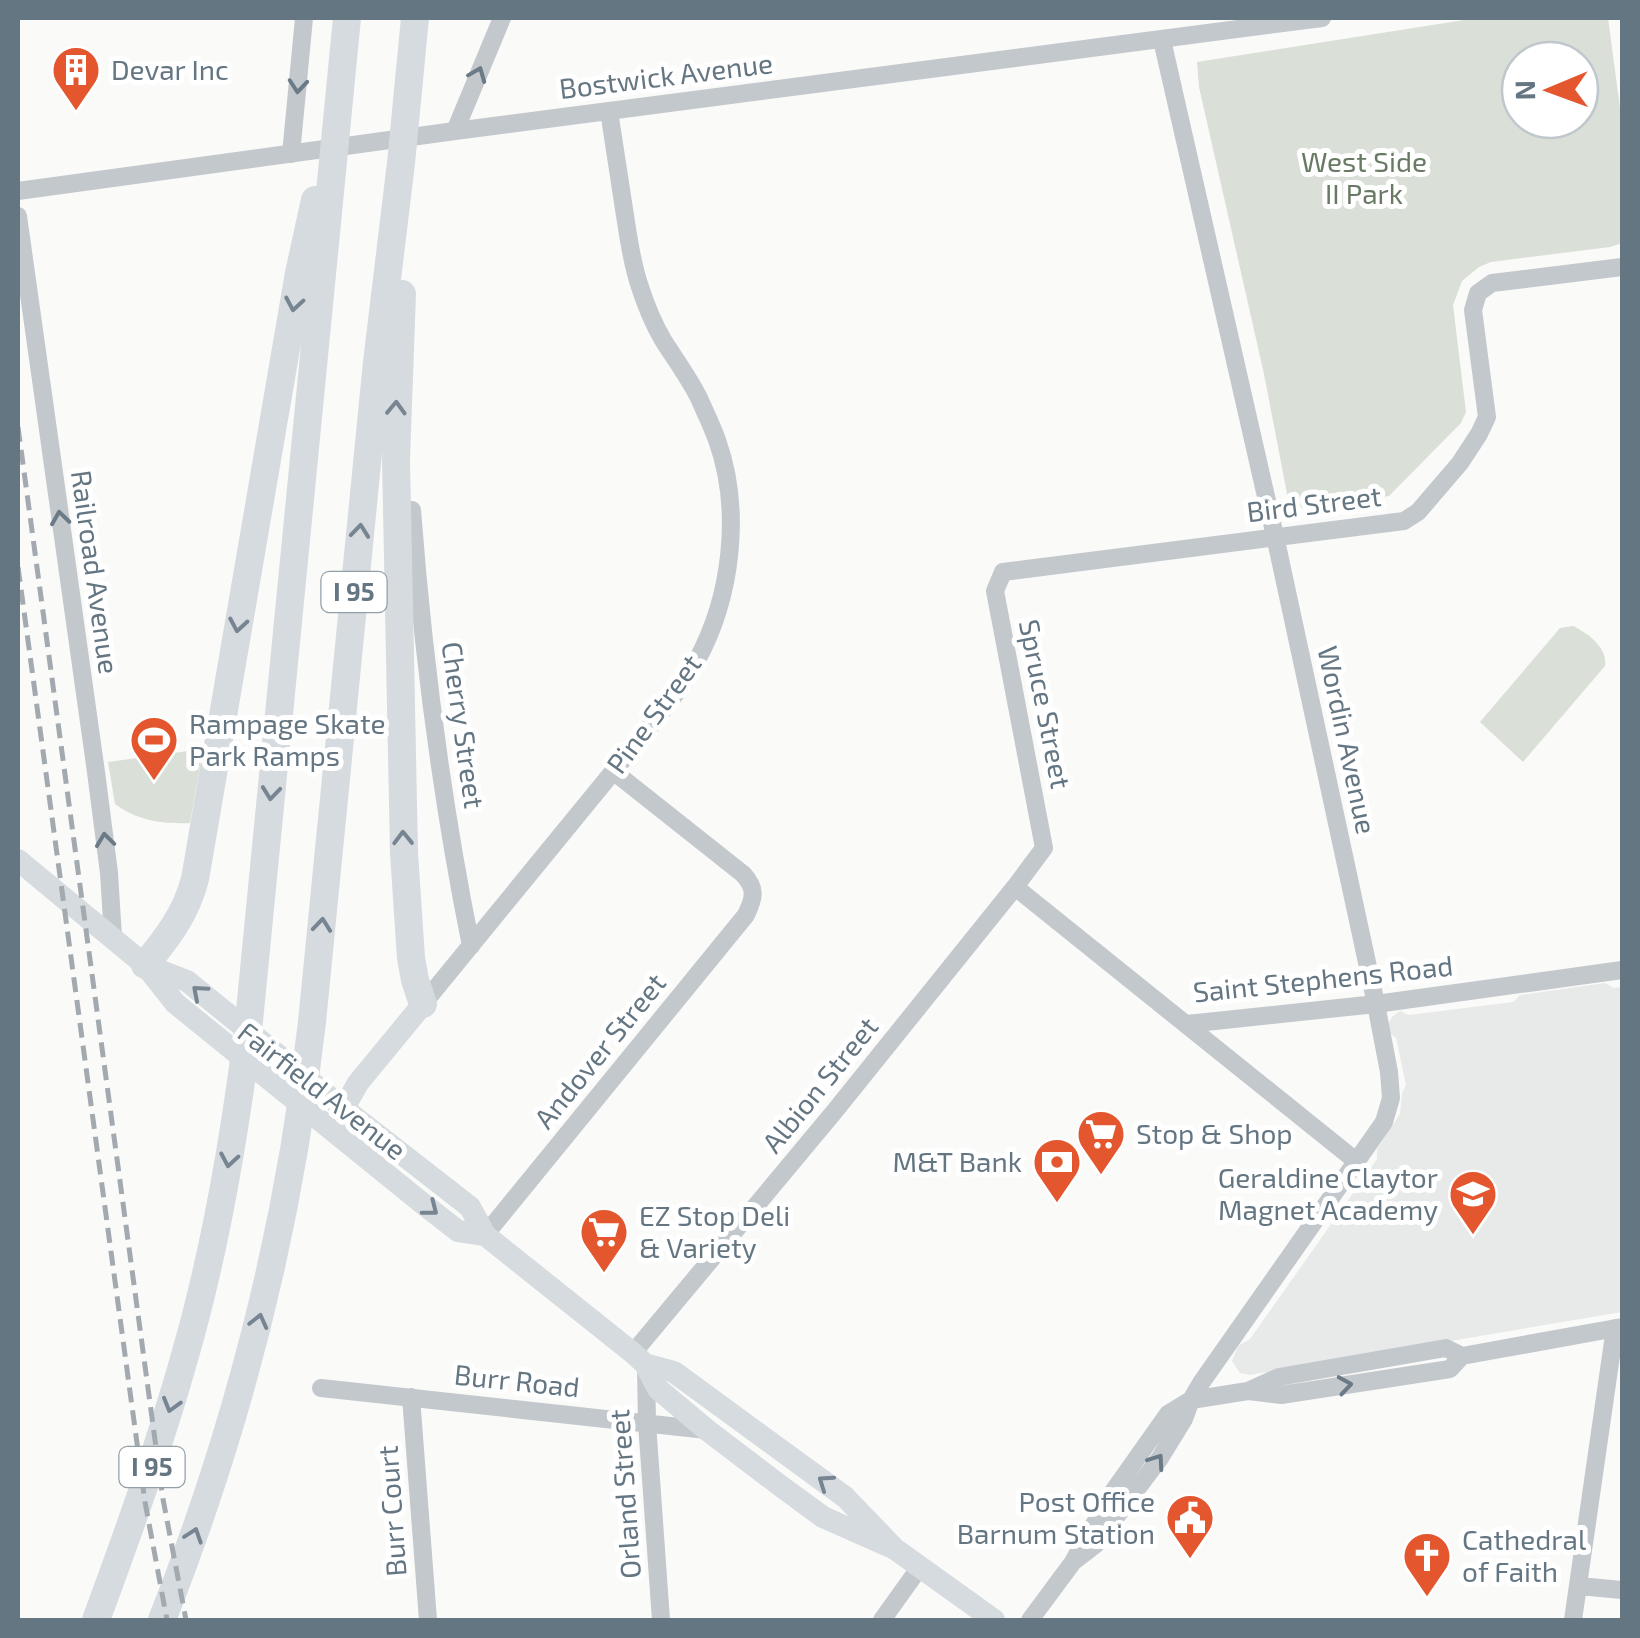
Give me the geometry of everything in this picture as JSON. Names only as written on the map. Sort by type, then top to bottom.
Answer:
[{"type":"highway","points":[[144,965],[179,922],[195,879],[299,273],[337,116],[347,18]]},
{"type":"highway","name":"I 95","points":[[162,1620],[223,1448],[263,1305],[292,1162],[312,1022],[376,362],[415,18]]},
{"type":"highway","points":[[401,163],[402,300],[396,459],[404,866],[410,958],[423,1004]]},
{"type":"highway","name":"I 95","points":[[96,1620],[156,1455],[197,1310],[236,1118],[254,975],[326,174]]},
{"type":"main road","name":"Fairfield Avenue","points":[[18,860],[144,965],[175,1003],[338,1119],[458,1231],[485,1235],[639,1359],[674,1372],[845,1496],[896,1549],[994,1620]]},
{"type":"main road","name":"Pine Street","points":[[338,1119],[358,1083],[423,1004]]},
{"type":"main road","name":"Fairfield Avenue","points":[[639,1359],[658,1389],[823,1517],[896,1549]]},
{"type":"street","points":[[291,154],[304,18]]},
{"type":"street","points":[[455,131],[502,18]]},
{"type":"street","name":"Bostwick Avenue","points":[[18,190],[1322,18]]},
{"type":"street","name":"Wordin Avenue","points":[[1030,1620],[1073,1562],[1096,1545],[1160,1458],[1191,1400],[1384,1122],[1391,1098],[1376,1004],[1275,536],[1162,40]]},
{"type":"street","name":"Pine Street","points":[[423,1004],[660,714],[696,662],[715,620],[723,590],[730,520],[718,442],[697,394],[661,336],[638,282],[609,112]]},
{"type":"street","name":"Railroad Avenue","points":[[18,216],[109,874],[113,937]]},
{"type":"street","name":"Bird Street","points":[[1003,572],[1404,521],[1418,512],[1460,462],[1487,417],[1474,310],[1478,293],[1492,283],[1622,267]]},
{"type":"street","name":"Cherry Street","points":[[412,510],[432,705],[453,855],[471,946]]},
{"type":"street","name":"Spruce Street","points":[[1003,572],[996,591],[1044,848]]},
{"type":"street","name":"Andover Street","points":[[485,1235],[737,926],[754,898],[754,889],[743,874],[614,771]]},
{"type":"street","name":"Albion Street","points":[[639,1359],[1044,848]]},
{"type":"street","name":"Saint Stephens Road","points":[[1015,887],[1187,1024],[1376,1004],[1622,970]]},
{"type":"street","points":[[1187,1024],[1356,1162]]},
{"type":"street","points":[[1191,1400],[1248,1391],[1280,1377],[1446,1348],[1462,1356],[1619,1328],[1573,1620]]},
{"type":"street","name":"Orland Street","points":[[639,1359],[661,1620]]},
{"type":"street","name":"Burr Road","points":[[321,1388],[707,1430]]},
{"type":"street","name":"Burr Court","points":[[412,1396],[428,1620]]},
{"type":"street","points":[[882,1620],[920,1567]]},
{"type":"street","points":[[1580,1586],[1622,1590]]},
{"type":"shaded area","name":"Geraldine Claytor Magnet Academy","points":[[1605,983],[1622,987],[1622,1312],[1250,1375],[1240,1373],[1232,1361],[1238,1346],[1250,1339],[1377,1159],[1377,1149],[1400,1114],[1406,1085],[1396,1038],[1389,1032],[1392,1017],[1400,1011],[1409,1015],[1513,1002],[1520,995]]},
{"type":"green space","name":"West Side II Park","points":[[1477,18],[1608,18],[1622,123],[1622,243],[1491,262],[1462,281],[1453,305],[1466,412],[1461,423],[1389,496],[1290,509],[1264,374],[1199,87],[1197,62]]},
{"type":"green space","points":[[1573,626],[1600,647],[1605,666],[1523,762],[1480,722],[1560,628]]},
{"type":"green space","name":"Rampage Skate Park Ramps","points":[[203,749],[190,823],[151,820],[115,804],[108,762]]},
{"type":"railway","points":[[18,427],[163,1499],[186,1620]]},
{"type":"railway","points":[[18,567],[145,1502],[167,1620]]},
{"type":"place","name":"Devar Inc","points":[[76,112]]},
{"type":"place","name":"Rampage Skate Park Ramps","points":[[154,782]]},
{"type":"place","name":"Stop & Shop","points":[[1101,1176]]},
{"type":"place","name":"M&T Bank","points":[[1057,1204]]},
{"type":"place","name":"Geraldine Claytor Magnet Academy","points":[[1473,1236]]},
{"type":"place","name":"EZ Stop Deli & Variety","points":[[604,1274]]},
{"type":"place","name":"Post Office Barnum Station","points":[[1190,1560]]},
{"type":"place","name":"Cathedral of Faith","points":[[1427,1598]]}]
